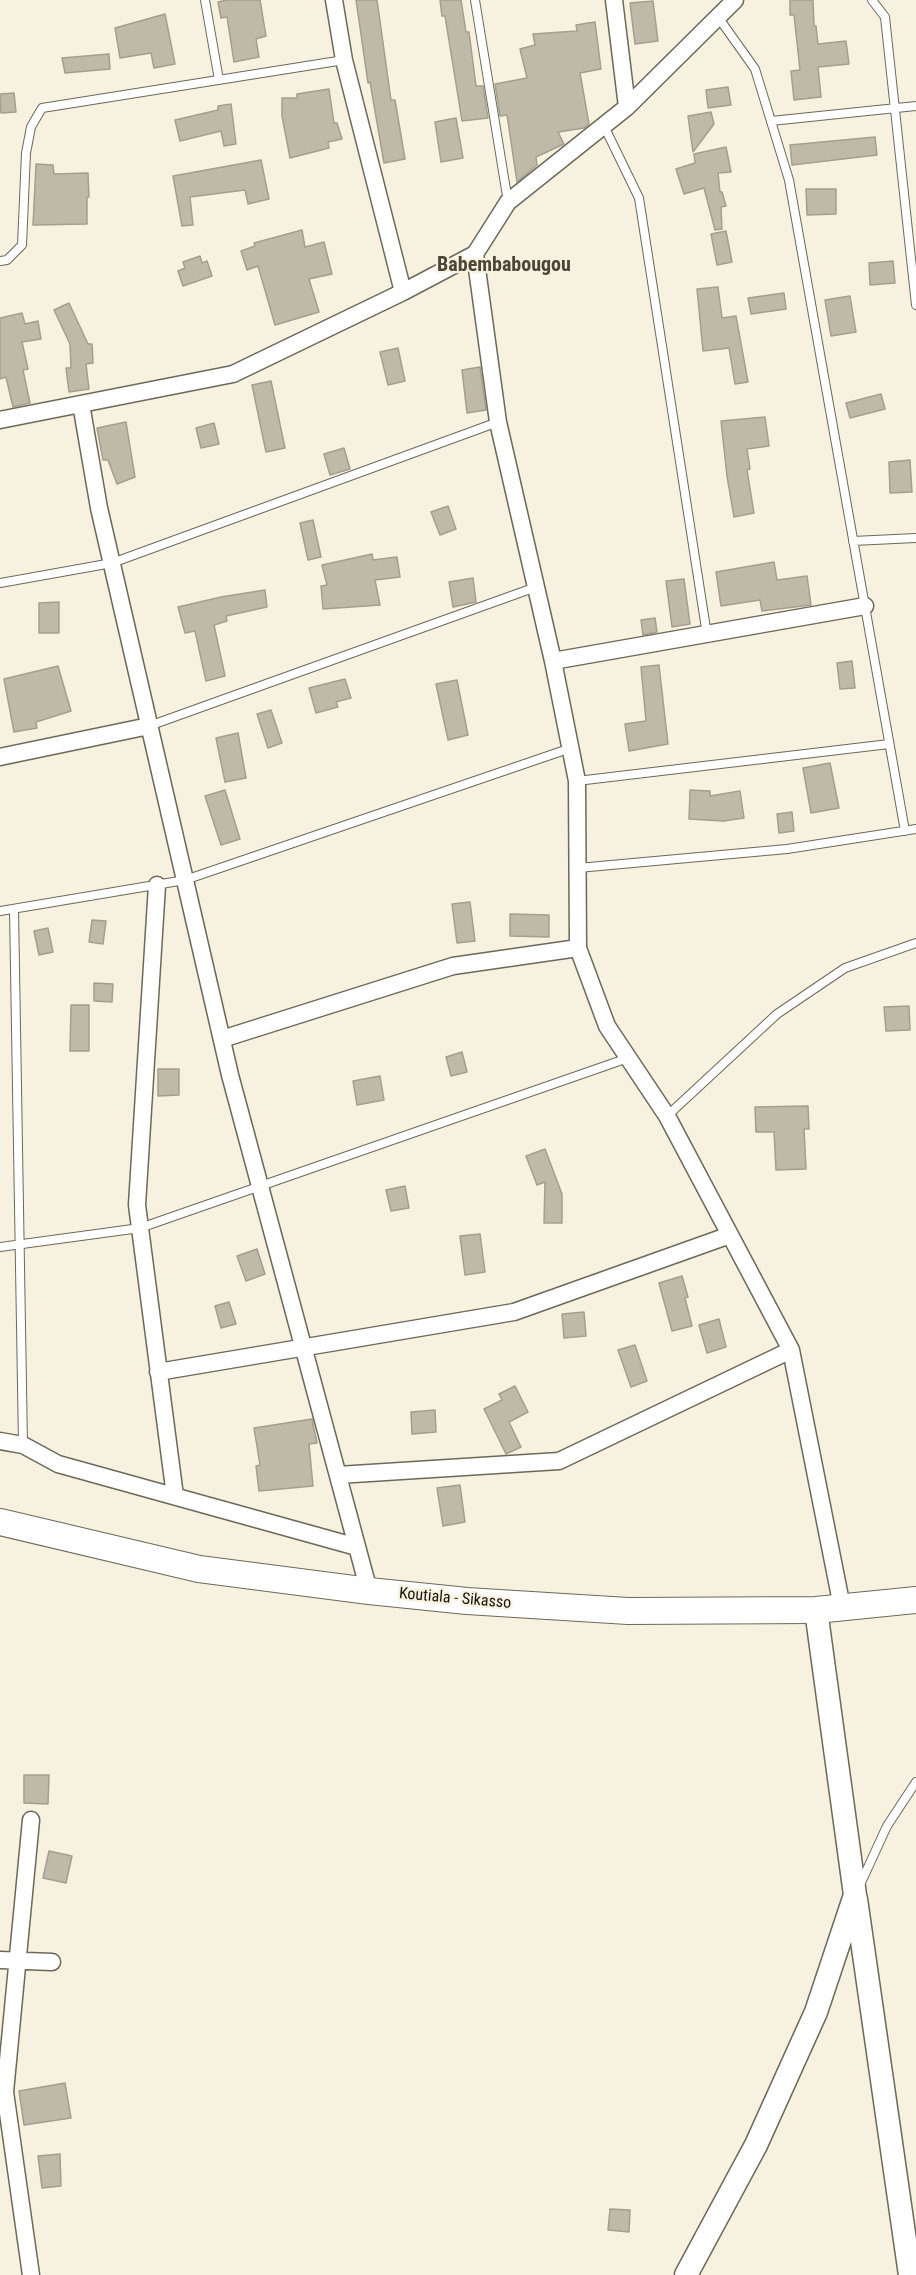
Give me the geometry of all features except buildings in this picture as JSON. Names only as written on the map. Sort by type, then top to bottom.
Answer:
[{"type":"main road","name":"Koutiala - Sikasso","points":[[0,1522],[199,1569],[467,1601],[628,1611],[816,1610],[916,1600]]},
{"type":"street","points":[[334,0],[344,60],[403,292]]},
{"type":"street","points":[[615,0],[627,107]]},
{"type":"street","points":[[0,420],[234,374],[403,292],[475,254],[508,202],[627,107],[735,0]]},
{"type":"street","points":[[475,254],[498,422],[553,661],[577,781],[578,948],[607,1026],[667,1116],[791,1350],[842,1607]]},
{"type":"street","points":[[81,404],[99,508],[222,1039],[369,1591]]},
{"type":"street","points":[[553,661],[865,606]]},
{"type":"street","points":[[0,757],[149,726]]},
{"type":"street","points":[[156,885],[137,1205],[175,1496]]},
{"type":"street","points":[[222,1039],[453,966],[578,948]]},
{"type":"street","points":[[158,1372],[514,1312],[730,1236]]},
{"type":"street","points":[[338,1476],[559,1461],[791,1350]]},
{"type":"street","points":[[0,1441],[23,1445],[58,1464],[357,1547]]},
{"type":"street","points":[[816,1610],[910,2275]]},
{"type":"street","points":[[31,1820],[5,2092],[6,2148],[31,2275]]},
{"type":"street","points":[[686,2275],[756,2145],[816,2013],[855,1894]]},
{"type":"street","points":[[0,1960],[52,1962]]},
{"type":"lane","points":[[205,0],[219,80]]},
{"type":"lane","points":[[475,0],[508,202]]},
{"type":"lane","points":[[872,0],[885,17],[916,305]]},
{"type":"lane","points":[[718,17],[755,69],[789,180],[905,831]]},
{"type":"lane","points":[[0,261],[6,260],[22,245],[26,153],[31,127],[42,108],[344,60]]},
{"type":"lane","points":[[771,121],[916,106]]},
{"type":"lane","points":[[604,126],[639,198],[707,635]]},
{"type":"lane","points":[[0,584],[112,563],[498,422]]},
{"type":"lane","points":[[853,541],[916,538]]},
{"type":"lane","points":[[149,726],[536,586]]},
{"type":"lane","points":[[577,781],[889,744]]},
{"type":"lane","points":[[0,911],[185,880],[571,748]]},
{"type":"lane","points":[[578,868],[787,849],[916,829]]},
{"type":"lane","points":[[14,909],[23,1445]]},
{"type":"lane","points":[[667,1116],[777,1014],[845,968],[916,943]]},
{"type":"lane","points":[[0,1247],[140,1228],[628,1058]]},
{"type":"lane","points":[[855,1894],[887,1826],[916,1782]]},
{"type":"district","name":"Babembabougou","points":[[504,266]]}]
